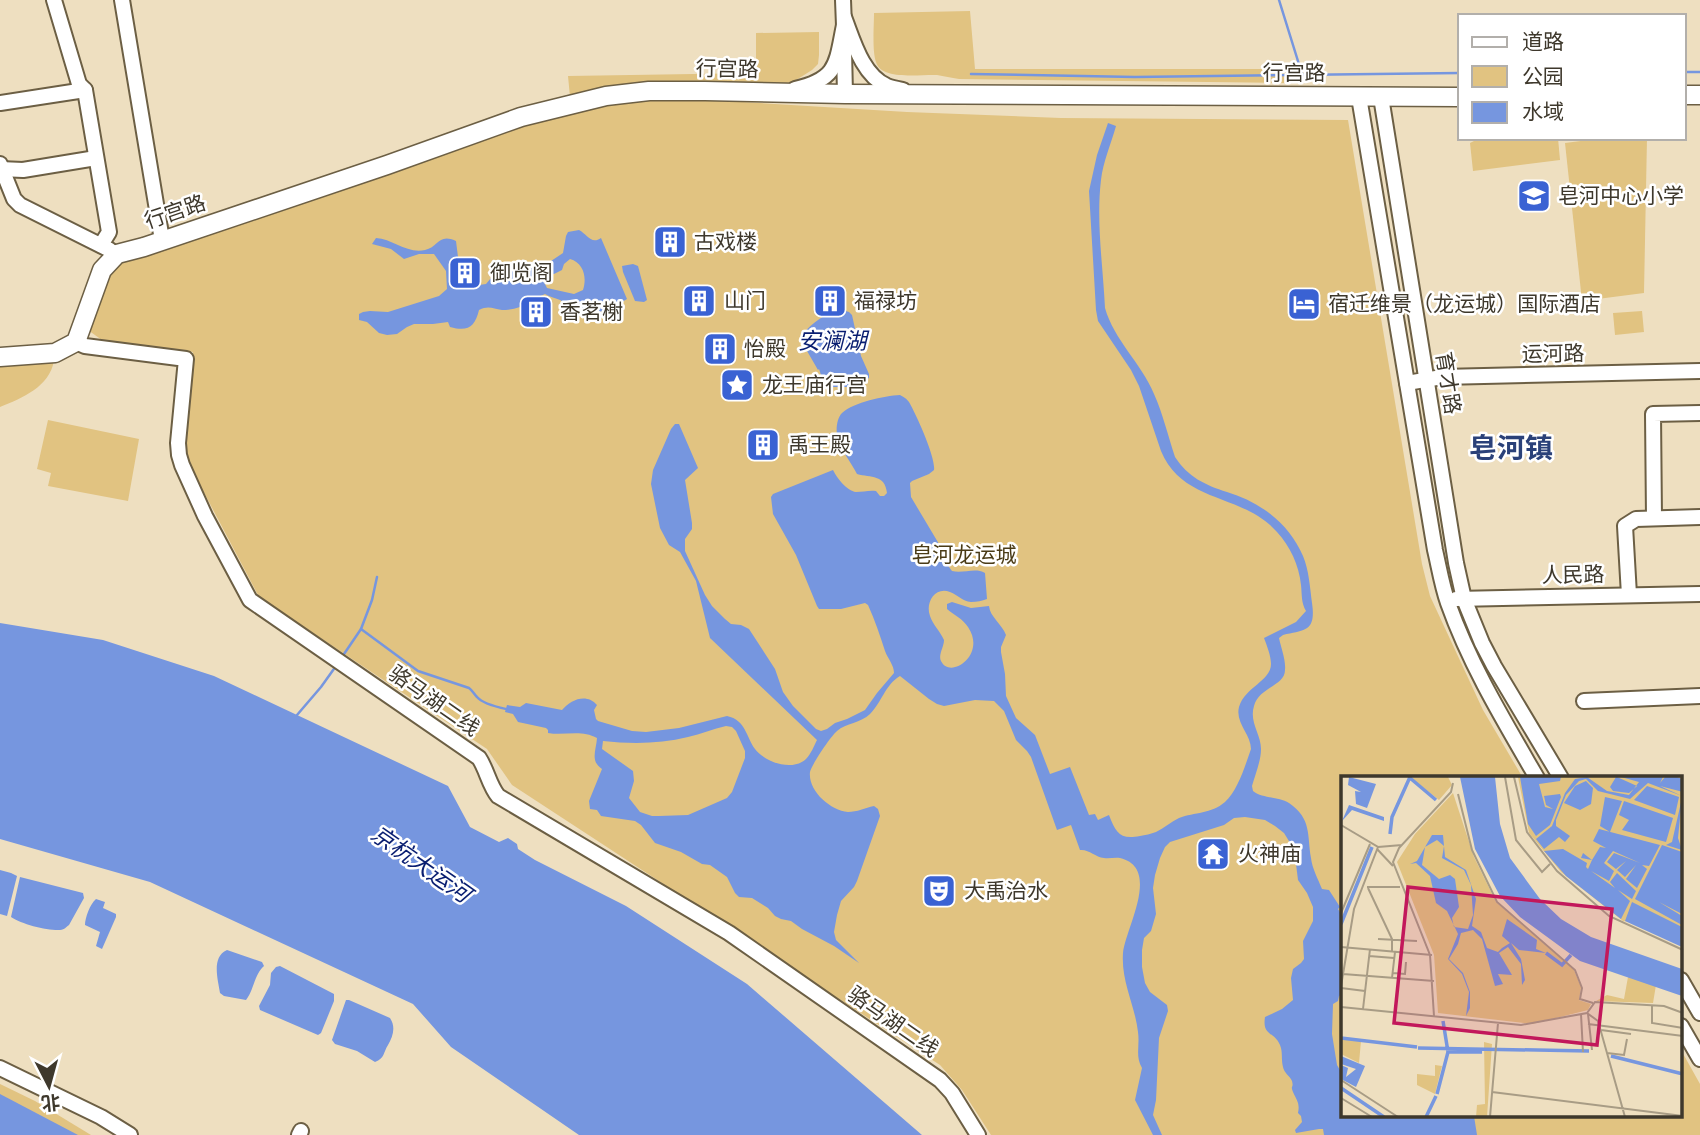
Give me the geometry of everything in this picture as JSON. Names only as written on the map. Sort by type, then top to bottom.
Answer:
[{"type":"main road","name":"行宫路","points":[[109,250],[162,240],[521,117],[606,96],[649,91],[1458,97]]},
{"type":"main road","points":[[0,357],[55,353],[76,342],[109,250]]},
{"type":"street","points":[[54,0],[79,84],[85,90],[109,250]]},
{"type":"street","points":[[122,0],[162,240]]},
{"type":"street","points":[[844,0],[845,94]]},
{"type":"street","points":[[782,92],[814,84],[829,74],[838,56],[844,21]]},
{"type":"street","points":[[844,21],[872,74],[888,87],[918,94]]},
{"type":"street","points":[[0,103],[85,90]]},
{"type":"street","name":"育才路","points":[[1359,97],[1435,550],[1447,600],[1484,685],[1536,776]]},
{"type":"street","name":"育才路","points":[[1381,97],[1464,599],[1494,666],[1560,776]]},
{"type":"street","points":[[96,158],[23,170],[1,167],[14,199],[20,205],[109,250]]},
{"type":"street","name":"骆马湖二线","points":[[76,342],[85,346],[186,359],[179,455],[205,516],[250,600],[479,758],[498,796],[729,933],[940,1080],[952,1093],[978,1135]]},
{"type":"street","name":"运河路","points":[[1407,383],[1442,377],[1700,371]]},
{"type":"street","points":[[1654,518],[1653,414],[1700,413]]},
{"type":"street","points":[[1629,594],[1625,526],[1636,519],[1700,517]]},
{"type":"street","name":"人民路","points":[[1447,600],[1700,594]]},
{"type":"street","points":[[1584,701],[1700,695]]},
{"type":"street","points":[[1682,982],[1700,1013]]},
{"type":"street","points":[[1682,1028],[1700,1059]]},
{"type":"street","points":[[0,1068],[101,1117],[130,1135]]},
{"type":"green space","points":[[970,11],[975,69],[1284,69],[1284,83],[959,79],[937,75],[894,74],[879,68],[874,52],[874,13]]},
{"type":"green space","points":[[819,32],[818,64],[793,82],[774,85],[622,85],[570,97],[568,76],[756,73],[756,33]]},
{"type":"green space","name":"皂河龙运城","points":[[633,100],[709,100],[1061,118],[1348,120],[1422,564],[1430,596],[1483,710],[1522,776],[1341,776],[1341,1118],[1682,1118],[1682,1052],[1700,1084],[1700,1135],[991,1135],[962,1090],[940,1065],[512,785],[487,749],[259,597],[189,464],[185,422],[193,352],[106,343],[88,330],[106,275],[115,263],[562,115]]},
{"type":"green space","points":[[1476,140],[1558,140],[1560,160],[1473,171],[1470,143]]},
{"type":"green space","points":[[1588,140],[1647,140],[1644,293],[1582,301],[1565,143]]},
{"type":"green space","points":[[1642,311],[1644,332],[1615,335],[1613,313]]},
{"type":"green space","points":[[54,360],[41,384],[26,395],[0,407],[0,363]]},
{"type":"green space","points":[[48,420],[139,439],[128,501],[48,486],[51,473],[37,469]]},
{"type":"green space","points":[[0,1084],[35,1101],[91,1135],[0,1135]]},
{"type":"water","points":[[1108,123],[1116,126],[1103,166],[1100,228],[1105,308],[1109,320],[1149,383],[1175,457],[1198,479],[1239,496],[1272,515],[1290,533],[1307,567],[1313,612],[1311,624],[1308,628],[1279,638],[1285,662],[1284,675],[1261,695],[1254,706],[1253,717],[1261,749],[1252,786],[1257,794],[1289,803],[1302,815],[1315,874],[1322,889],[1329,890],[1340,907],[1341,995],[1333,1004],[1332,1034],[1337,1065],[1341,1072],[1341,1118],[1474,1118],[1477,1135],[1324,1135],[1323,1129],[1296,1133],[1295,1130],[1302,1122],[1298,1113],[1298,1102],[1292,1090],[1292,1081],[1282,1064],[1280,1045],[1267,1031],[1265,1017],[1293,1000],[1291,978],[1293,969],[1304,959],[1303,941],[1313,921],[1313,907],[1298,880],[1295,856],[1284,833],[1265,820],[1245,817],[1234,818],[1224,825],[1170,842],[1160,858],[1155,875],[1153,888],[1156,914],[1151,931],[1144,938],[1142,967],[1150,992],[1167,1005],[1168,1011],[1159,1038],[1153,1115],[1162,1135],[1153,1135],[1135,1100],[1142,1068],[1138,1055],[1136,1022],[1123,964],[1125,942],[1138,900],[1138,874],[1132,864],[1120,858],[1104,858],[1080,850],[1071,825],[1057,830],[1031,757],[1016,740],[1004,711],[994,701],[975,700],[944,706],[929,699],[900,676],[891,684],[870,714],[834,734],[811,768],[810,779],[816,792],[834,808],[848,812],[874,806],[880,816],[857,881],[841,901],[834,932],[836,940],[859,963],[791,921],[775,916],[752,898],[739,897],[727,877],[710,865],[655,843],[635,821],[601,816],[597,810],[590,809],[589,801],[602,769],[595,759],[597,738],[579,733],[548,733],[546,728],[518,722],[513,714],[505,712],[507,705],[520,707],[526,703],[562,710],[574,700],[584,698],[597,705],[594,710],[598,721],[632,731],[646,732],[679,728],[727,716],[742,725],[755,749],[765,758],[786,765],[794,765],[806,759],[817,740],[710,638],[696,581],[680,552],[669,545],[660,528],[651,484],[653,470],[671,429],[675,424],[679,424],[698,468],[685,480],[692,529],[685,539],[685,551],[705,595],[712,606],[731,624],[749,629],[775,669],[783,692],[793,706],[821,731],[865,710],[894,670],[868,605],[865,603],[841,609],[819,609],[796,555],[773,514],[771,497],[833,470],[849,489],[856,492],[876,491],[880,496],[884,496],[887,493],[886,487],[880,480],[857,474],[838,440],[837,423],[847,409],[878,398],[900,395],[909,402],[916,416],[934,464],[934,470],[929,474],[910,483],[911,497],[952,571],[985,573],[987,599],[971,602],[953,593],[940,591],[930,601],[930,616],[944,640],[941,661],[952,668],[959,666],[965,662],[973,647],[973,637],[968,627],[947,609],[947,604],[952,602],[971,608],[989,606],[1006,635],[1001,652],[1006,696],[1016,718],[1035,735],[1050,774],[1070,767],[1089,815],[1095,814],[1098,820],[1109,815],[1117,831],[1123,836],[1154,833],[1179,818],[1209,811],[1225,802],[1244,770],[1251,749],[1249,738],[1239,718],[1239,707],[1247,694],[1270,670],[1270,658],[1264,638],[1296,622],[1306,611],[1302,602],[1300,578],[1286,543],[1263,519],[1184,481],[1171,468],[1161,451],[1139,386],[1098,321],[1089,191]],"holes":[[[726,726],[736,731],[745,751],[745,758],[732,792],[727,798],[688,815],[652,816],[640,812],[629,798],[634,781],[633,771],[602,749],[603,741],[667,741]]]},
{"type":"water","points":[[579,230],[592,240],[601,238],[627,299],[594,313],[579,310],[545,294],[516,308],[479,310],[470,327],[450,327],[448,322],[414,324],[397,334],[387,335],[359,320],[359,314],[363,312],[388,312],[439,296],[447,289],[446,271],[434,254],[419,254],[404,259],[391,249],[372,244],[376,238],[418,251],[430,248],[442,240],[456,241],[458,257],[452,268],[457,282],[465,287],[486,284],[506,265],[551,261],[563,253],[568,232]],"holes":[[[570,259],[575,261],[583,272],[583,290],[574,294],[547,288],[543,280],[548,273],[554,274],[562,270]]]},
{"type":"water","points":[[622,266],[638,266],[647,300],[644,302],[635,301],[623,272]]},
{"type":"water","name":"安澜湖","points":[[842,310],[852,315],[869,378],[854,387],[825,387],[819,369],[803,344],[802,335],[820,319]]},
{"type":"water","name":"京杭大运河","points":[[0,623],[103,640],[214,676],[448,786],[470,827],[499,842],[508,838],[517,844],[518,849],[535,860],[626,906],[747,984],[922,1135],[579,1135],[451,1047],[413,1004],[150,882],[0,839]]},
{"type":"water","points":[[0,870],[17,876],[7,916],[0,914]]},
{"type":"water","points":[[20,877],[83,893],[84,898],[69,925],[62,930],[47,929],[11,917]]},
{"type":"water","points":[[96,899],[105,902],[103,908],[116,914],[102,949],[96,946],[100,932],[85,925],[88,911]]},
{"type":"water","points":[[227,950],[262,962],[264,966],[246,1000],[220,993],[217,963],[222,953]]},
{"type":"water","points":[[280,966],[334,994],[334,1001],[318,1035],[260,1010],[259,1006],[270,985],[271,973]]},
{"type":"water","points":[[346,1000],[392,1021],[391,1038],[381,1059],[375,1062],[357,1051],[335,1044],[332,1040]]},
{"type":"water","points":[[0,1094],[78,1135],[0,1135]]},
{"type":"waterway","points":[[1279,0],[1302,74]]},
{"type":"waterway","points":[[1686,72],[1700,72]]},
{"type":"waterway","points":[[971,74],[1135,77],[1458,73]]},
{"type":"waterway","points":[[361,629],[377,577]]},
{"type":"waterway","points":[[342,657],[361,629],[418,671],[469,688],[483,702],[506,709]]},
{"type":"waterway","points":[[297,715],[336,666]]},
{"type":"place","name":"皂河中心小学","points":[[1534,196]]},
{"type":"place","name":"古戏楼","points":[[670,242]]},
{"type":"place","name":"御览阁","points":[[465,273]]},
{"type":"place","name":"山门","points":[[699,301]]},
{"type":"place","name":"福禄坊","points":[[830,301]]},
{"type":"place","name":"宿迁维景（龙运城）国际酒店","points":[[1304,304]]},
{"type":"place","name":"香茗榭","points":[[536,312]]},
{"type":"place","name":"怡殿","points":[[720,349]]},
{"type":"place","name":"龙王庙行宫","points":[[737,385]]},
{"type":"place","name":"禹王殿","points":[[763,445]]},
{"type":"place","name":"火神庙","points":[[1213,854]]},
{"type":"place","name":"大禹治水","points":[[939,891]]},
{"type":"district","name":"皂河镇","points":[[1511,448]]}]
